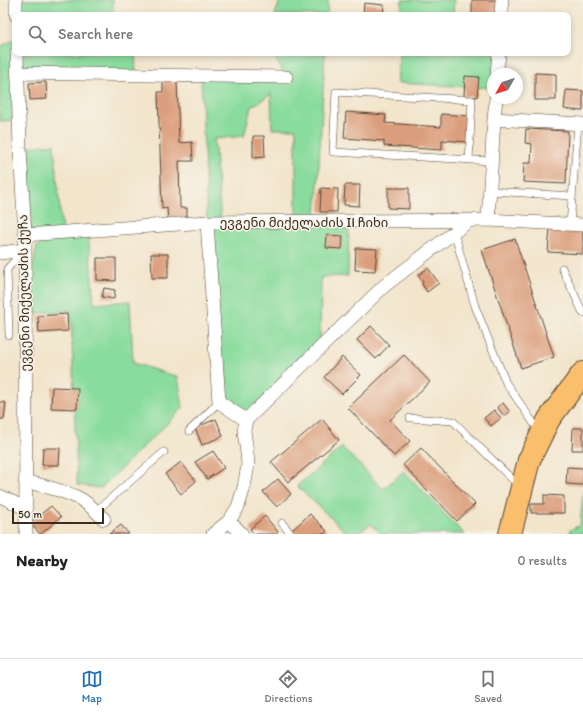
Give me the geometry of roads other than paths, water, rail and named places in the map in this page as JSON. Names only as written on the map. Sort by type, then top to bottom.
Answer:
[{"type":"highway","points":[[510,534],[529,460],[549,419],[583,373]]},
{"type":"street","points":[[16,0],[16,12]]},
{"type":"street","points":[[501,12],[502,0]]},
{"type":"street","name":"ევგენი მიქელაძის ქუჩა","points":[[17,56],[25,235],[26,534]]},
{"type":"street","points":[[498,68],[499,56]]},
{"type":"street","points":[[17,73],[286,77]]},
{"type":"street","points":[[488,220],[495,104]]},
{"type":"street","points":[[494,119],[580,124]]},
{"type":"street","points":[[213,534],[229,521],[238,507],[244,488],[248,465],[244,431],[246,420],[384,286],[470,220]]},
{"type":"street","name":"ევგენი მიქელაძის II ჩიხი","points":[[25,235],[207,222],[488,220],[576,225]]},
{"type":"street","points":[[207,222],[219,402],[246,420]]},
{"type":"street","points":[[0,253],[24,250]]},
{"type":"street","points":[[25,481],[59,490],[81,500],[100,515]]},
{"type":"street","points":[[0,496],[25,508]]},
{"type":"street","points":[[229,521],[242,534]]},
{"type":"lane","points":[[469,160],[472,100],[336,92],[333,152],[469,160],[492,161]]},
{"type":"lane","points":[[576,225],[572,196],[580,124]]},
{"type":"lane","points":[[490,191],[572,196]]},
{"type":"lane","points":[[454,232],[475,306],[506,383],[541,435]]},
{"type":"lane","points":[[9,335],[7,270],[24,250]]},
{"type":"lane","points":[[562,268],[583,313]]},
{"type":"lane","points":[[189,431],[219,402]]},
{"type":"lane","points":[[410,418],[453,421],[521,488]]},
{"type":"lane","points":[[100,515],[164,452]]},
{"type":"lane","points":[[282,523],[291,534]]}]
